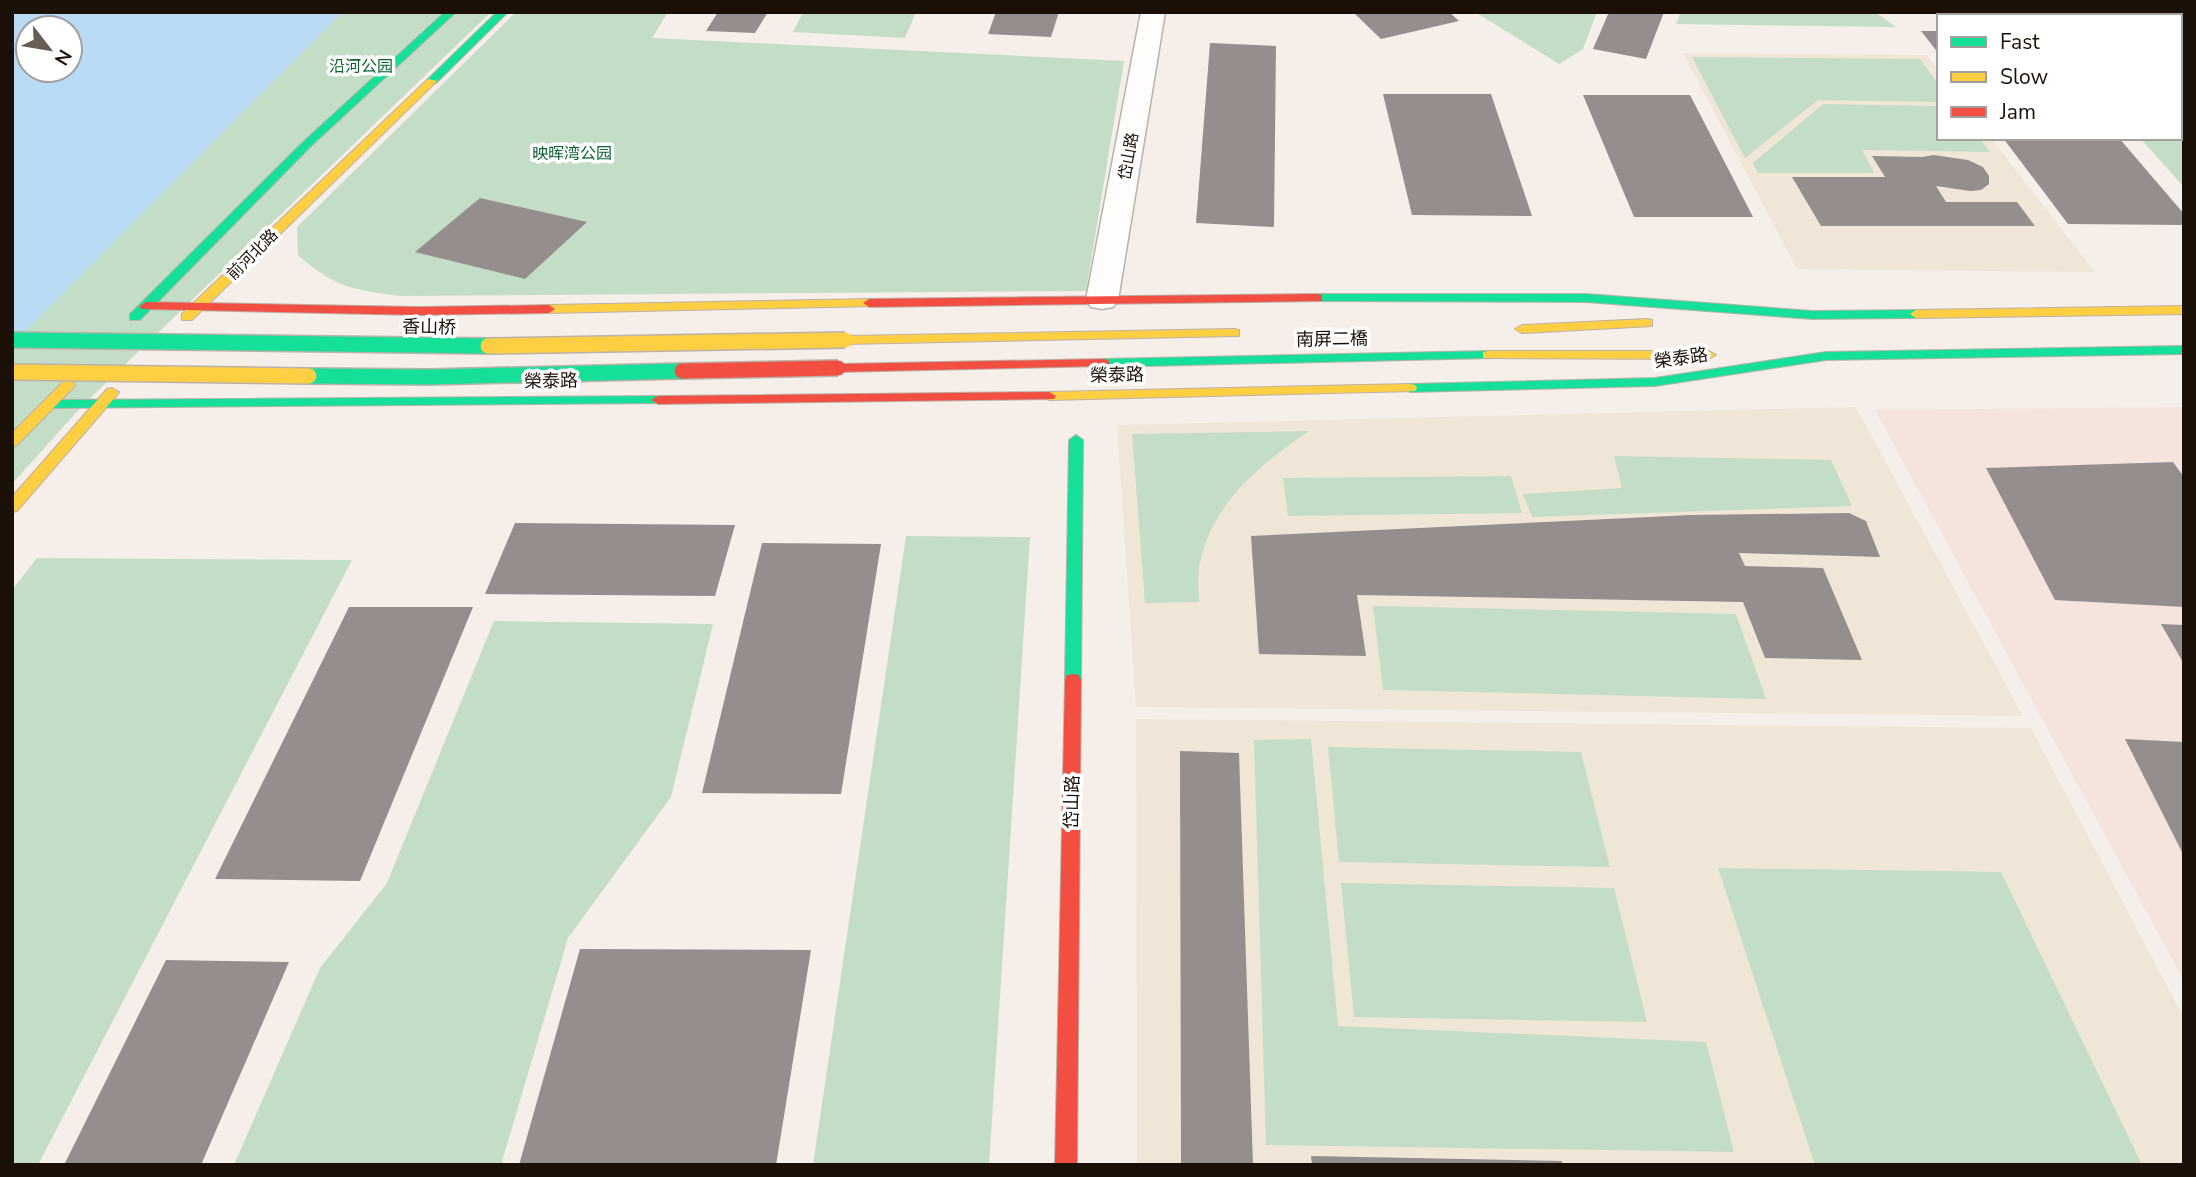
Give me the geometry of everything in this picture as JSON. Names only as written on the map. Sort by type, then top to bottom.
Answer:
[{"type":"main road","points":[[12,442],[306,145],[451,12]]},
{"type":"main road","name":"前河北路","points":[[12,507],[101,403],[503,12]]},
{"type":"main road","points":[[146,306],[412,322],[1102,300],[1586,298],[1813,316]]},
{"type":"main road","points":[[1688,321],[1813,316],[2184,310]]},
{"type":"main road","points":[[359,402],[412,322]]},
{"type":"main road","points":[[1508,329],[1660,323]]},
{"type":"main road","name":"香山桥","points":[[12,340],[446,347],[1246,333]]},
{"type":"main road","name":"榮泰路","points":[[50,404],[1007,397],[1655,382],[1826,356],[2184,350]]},
{"type":"main road","name":"南屏二橋","points":[[12,372],[430,377],[1548,354],[1826,356]]},
{"type":"main road","points":[[1108,411],[1130,394]]},
{"type":"main road","points":[[1007,397],[1040,414]]},
{"type":"main road","name":"岱山路","points":[[1066,1165],[1072,437],[1091,427]]},
{"type":"street","name":"岱山路","points":[[1102,300],[1153,12]]},
{"type":"shaded area","points":[[1683,53],[1927,55],[1937,68],[1937,140],[1993,140],[2095,272],[1797,269]]},
{"type":"shaded area","points":[[1856,407],[2023,716],[1136,707],[1117,425]]},
{"type":"shaded area","points":[[2184,407],[2184,981],[1875,410]]},
{"type":"shaded area","points":[[1136,719],[2031,728],[2184,1018],[2184,1165],[1137,1165]]},
{"type":"green space","name":"沿河公园","points":[[340,12],[491,12],[82,406],[12,484],[12,341]]},
{"type":"green space","name":"映晖湾公园","points":[[516,12],[668,12],[652,38],[1124,61],[1086,291],[400,296],[369,292],[345,285],[323,274],[298,255],[297,227]]},
{"type":"green space","points":[[803,12],[916,12],[905,38],[793,32]]},
{"type":"green space","points":[[1475,12],[1597,12],[1583,49],[1559,64]]},
{"type":"green space","points":[[1681,12],[1875,12],[1896,27],[1676,24]]},
{"type":"green space","points":[[1692,57],[1920,59],[1937,82],[1937,102],[1818,100],[1745,158]]},
{"type":"green space","points":[[2182,90],[2184,92],[2184,187],[2142,140],[2182,140]]},
{"type":"green space","points":[[1823,104],[1937,106],[1937,140],[1981,140],[1990,152],[1862,150],[1874,173],[1758,173],[1753,163]]},
{"type":"green space","points":[[1309,431],[1257,471],[1227,504],[1215,522],[1200,563],[1199,602],[1145,603],[1132,434]]},
{"type":"green space","points":[[1614,456],[1831,460],[1852,506],[1532,517],[1523,494],[1622,488]]},
{"type":"green space","points":[[1511,476],[1522,513],[1288,516],[1283,478]]},
{"type":"green space","points":[[906,536],[1030,537],[989,1165],[813,1165]]},
{"type":"green space","points":[[37,558],[352,560],[38,1165],[12,1165],[12,590]]},
{"type":"green space","points":[[1373,606],[1736,614],[1766,699],[1383,690]]},
{"type":"green space","points":[[494,621],[713,624],[671,797],[568,938],[501,1165],[234,1165],[320,968],[387,883]]},
{"type":"green space","points":[[1311,739],[1338,1026],[1706,1042],[1734,1152],[1266,1145],[1254,740]]},
{"type":"green space","points":[[1328,747],[1581,752],[1610,867],[1339,862]]},
{"type":"green space","points":[[1718,868],[2001,872],[2142,1165],[1815,1165]]},
{"type":"green space","points":[[1341,883],[1614,888],[1647,1022],[1354,1017]]},
{"type":"water","points":[[12,12],[342,12],[12,345]]},
{"type":"building","points":[[718,12],[768,12],[755,33],[706,31]]},
{"type":"building","points":[[996,12],[1059,12],[1051,37],[988,34]]},
{"type":"building","points":[[1353,12],[1449,12],[1459,21],[1381,39]]},
{"type":"building","points":[[1609,12],[1664,12],[1646,59],[1593,49]]},
{"type":"building","points":[[2116,12],[2184,12],[2184,82],[2182,14]]},
{"type":"building","points":[[1921,31],[1937,31],[1937,51]]},
{"type":"building","points":[[1210,43],[1276,46],[1274,227],[1196,223]]},
{"type":"building","points":[[1383,94],[1491,94],[1532,216],[1412,215]]},
{"type":"building","points":[[1583,95],[1690,95],[1753,217],[1634,217]]},
{"type":"building","points":[[2005,140],[2121,140],[2184,214],[2184,225],[2068,224]]},
{"type":"building","points":[[1934,155],[1968,160],[1983,167],[1989,176],[1989,184],[1981,190],[1936,186],[1946,202],[2017,202],[2035,226],[1821,226],[1792,177],[1885,177],[1872,156]]},
{"type":"building","points":[[480,198],[587,222],[525,279],[415,252]]},
{"type":"building","points":[[2173,462],[2184,477],[2184,607],[2055,600],[1986,468]]},
{"type":"building","points":[[1849,513],[1866,521],[1880,557],[1739,553],[1745,566],[1823,568],[1862,660],[1765,658],[1743,602],[1357,595],[1366,656],[1259,654],[1251,536],[1691,515]]},
{"type":"building","points":[[515,523],[735,525],[715,596],[485,594]]},
{"type":"building","points":[[762,543],[881,544],[841,794],[702,793]]},
{"type":"building","points":[[349,607],[473,607],[360,881],[215,879]]},
{"type":"building","points":[[2161,624],[2184,625],[2184,664]]},
{"type":"building","points":[[2125,739],[2184,742],[2184,856]]},
{"type":"building","points":[[1180,751],[1239,753],[1253,1165],[1181,1164]]},
{"type":"building","points":[[580,949],[811,950],[776,1165],[519,1165]]},
{"type":"building","points":[[166,960],[289,962],[201,1165],[64,1165]]},
{"type":"building","points":[[1311,1156],[1562,1161],[1562,1165],[1312,1165]]},
{"type":"traffic: fast","points":[[135,317],[306,145],[451,12]]},
{"type":"traffic: fast","points":[[432,81],[503,12]]},
{"type":"traffic: fast","points":[[1317,298],[1586,298],[1813,315],[1916,314]]},
{"type":"traffic: fast","points":[[12,340],[488,346]]},
{"type":"traffic: fast","points":[[1410,388],[1655,382],[1826,356],[2184,350]]},
{"type":"traffic: fast","points":[[1103,363],[1488,355]]},
{"type":"traffic: fast","points":[[309,376],[430,377],[682,371]]},
{"type":"traffic: fast","points":[[49,404],[658,400]]},
{"type":"traffic: fast","points":[[1073,680],[1076,440]]},
{"type":"traffic: slow","points":[[187,317],[432,81]]},
{"type":"traffic: slow","points":[[549,309],[869,303]]},
{"type":"traffic: slow","points":[[1916,314],[2184,310]]},
{"type":"traffic: slow","points":[[1522,329],[1647,323]]},
{"type":"traffic: slow","points":[[845,340],[1234,333]]},
{"type":"traffic: slow","points":[[488,346],[845,340]]},
{"type":"traffic: slow","points":[[1488,355],[1709,355]]},
{"type":"traffic: slow","points":[[12,372],[309,376]]},
{"type":"traffic: slow","points":[[12,442],[68,385]]},
{"type":"traffic: slow","points":[[1049,396],[1410,388]]},
{"type":"traffic: slow","points":[[12,507],[112,392]]},
{"type":"traffic: jam","points":[[869,303],[1317,298]]},
{"type":"traffic: jam","points":[[146,306],[419,311],[549,309]]},
{"type":"traffic: jam","points":[[838,368],[1103,363]]},
{"type":"traffic: jam","points":[[682,371],[838,368]]},
{"type":"traffic: jam","points":[[658,400],[1049,396]]},
{"type":"traffic: jam","points":[[1066,1165],[1073,680]]}]
